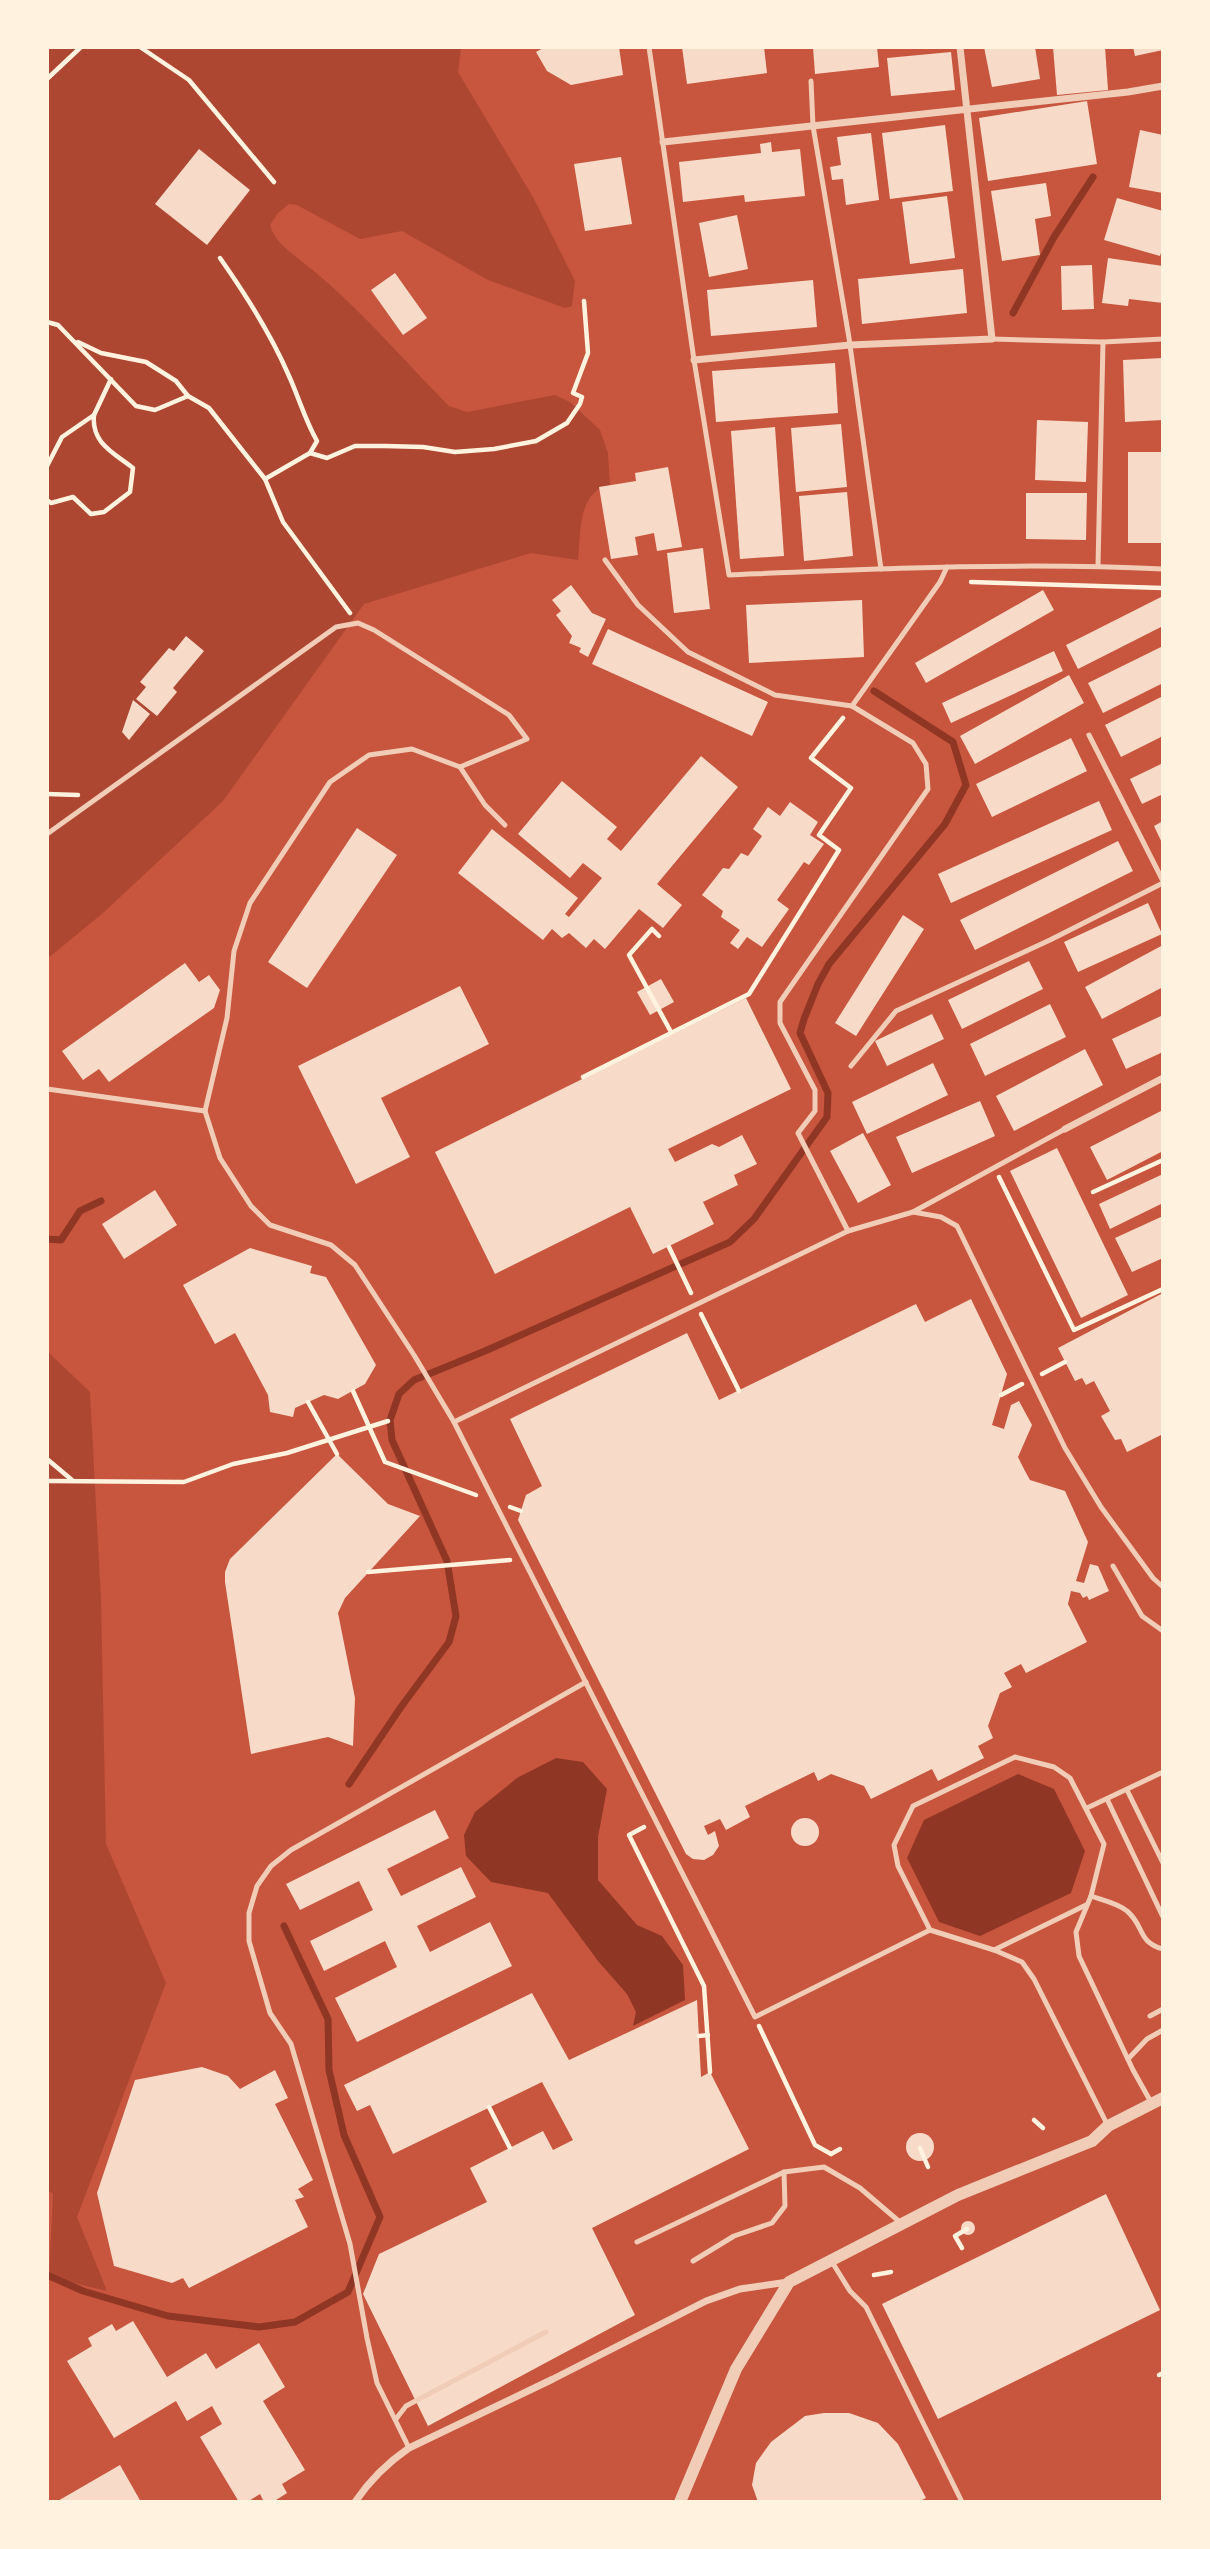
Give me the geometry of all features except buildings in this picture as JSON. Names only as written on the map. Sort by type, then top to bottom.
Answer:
[{"type":"street","points":[[694,360],[850,345],[992,339],[960,47]]},
{"type":"street","points":[[663,142],[1163,86]]},
{"type":"street","points":[[1065,1129],[1163,1078]]},
{"type":"street","points":[[355,2502],[389,2462],[409,2448],[706,2301],[740,2288],[789,2282],[958,2195],[1092,2141],[1108,2126],[1157,2101]]},
{"type":"street","points":[[680,2502],[737,2369],[789,2282]]},
{"type":"lane","points":[[649,47],[694,360],[729,575],[947,567],[1098,566],[1163,569]]},
{"type":"lane","points":[[811,81],[813,126],[850,345],[881,569]]},
{"type":"lane","points":[[992,339],[1103,342],[1163,339]]},
{"type":"lane","points":[[1098,566],[1103,342]]},
{"type":"lane","points":[[605,560],[638,604],[688,652],[775,695],[852,706],[912,743],[926,764],[928,789],[780,1002],[780,1023],[815,1090],[815,1111],[798,1132],[848,1231]]},
{"type":"lane","points":[[852,706],[940,582],[947,567]]},
{"type":"lane","points":[[47,834],[336,627],[358,623],[374,630],[509,715],[527,739],[460,767]]},
{"type":"lane","points":[[851,1066],[896,1011],[1050,940],[1163,882],[1089,735]]},
{"type":"lane","points":[[505,825],[485,805],[460,767],[412,749],[369,755],[330,782],[250,903],[234,951],[227,1018],[205,1111],[220,1158],[251,1206],[270,1225],[331,1245],[355,1265],[434,1387],[755,2017],[930,1930],[994,1950],[1022,1962],[1034,1979],[1108,2126]]},
{"type":"lane","points":[[47,1089],[205,1111]]},
{"type":"lane","points":[[454,1422],[848,1231],[913,1212],[1065,1129]]},
{"type":"lane","points":[[913,1212],[941,1217],[957,1226],[1065,1448],[1101,1507],[1153,1578],[1163,1587]]},
{"type":"lane","points":[[1113,1566],[1142,1616],[1163,1631]]},
{"type":"lane","points":[[409,2448],[377,2383],[350,2244],[292,2044],[270,2013],[249,1941],[249,1913],[257,1886],[271,1866],[291,1850],[586,1682]]},
{"type":"lane","points":[[930,1930],[898,1866],[894,1845],[913,1806],[1015,1757],[1054,1767],[1070,1778],[1104,1844],[1091,1896],[1076,1931],[1079,1956],[1128,2059],[1157,2101]]},
{"type":"lane","points":[[1087,1808],[1163,1772]]},
{"type":"lane","points":[[1126,1790],[1163,1863]]},
{"type":"lane","points":[[1107,1798],[1163,1917]]},
{"type":"lane","points":[[1091,1896],[1125,1908],[1137,1921],[1141,1934],[1149,1945],[1163,1949]]},
{"type":"lane","points":[[994,1950],[1087,1905]]},
{"type":"lane","points":[[1150,2016],[1163,2009]]},
{"type":"lane","points":[[1128,2059],[1147,2039],[1163,2030]]},
{"type":"lane","points":[[637,2242],[784,2172],[824,2167],[860,2188],[901,2223]]},
{"type":"lane","points":[[693,2261],[734,2236],[772,2223],[785,2206],[784,2172]]},
{"type":"lane","points":[[832,2262],[850,2291],[866,2307],[962,2502]]},
{"type":"lane","points":[[396,2419],[406,2406],[546,2332]]},
{"type":"path","points":[[47,79],[81,47]]},
{"type":"path","points":[[140,47],[189,80],[274,181]]},
{"type":"path","points":[[220,258],[247,298],[289,375],[307,424],[317,441],[310,453],[265,479]]},
{"type":"path","points":[[310,453],[327,458],[355,446],[423,447],[455,452],[494,449],[536,441],[567,423],[580,404],[582,397],[573,393],[589,353],[584,301]]},
{"type":"path","points":[[47,322],[58,325],[136,406],[155,410],[188,396]]},
{"type":"path","points":[[74,341],[101,353],[146,362],[176,381],[188,396],[209,408],[265,479],[283,522],[358,623]]},
{"type":"path","points":[[47,500],[51,503],[74,497],[91,514],[104,512],[130,492],[133,468],[96,438],[93,426],[94,415],[111,378]]},
{"type":"path","points":[[47,466],[62,437],[94,415]]},
{"type":"path","points":[[940,582],[1163,588]]},
{"type":"path","points":[[583,1077],[749,994],[839,850],[819,835],[851,788],[811,758],[852,706]]},
{"type":"path","points":[[659,936],[652,929],[629,955],[671,1032]]},
{"type":"path","points":[[1093,1192],[1163,1160]]},
{"type":"path","points":[[994,1167],[1074,1330],[1163,1289]]},
{"type":"path","points":[[669,1247],[692,1295]]},
{"type":"path","points":[[698,1307],[739,1391]]},
{"type":"path","points":[[353,1391],[385,1462],[484,1498]]},
{"type":"path","points":[[308,1402],[337,1454]]},
{"type":"path","points":[[47,1481],[184,1482],[233,1464],[287,1453],[388,1421]]},
{"type":"path","points":[[47,1459],[72,1481]]},
{"type":"path","points":[[508,1507],[521,1511]]},
{"type":"path","points":[[368,1572],[511,1560]]},
{"type":"path","points":[[648,1825],[629,1835],[704,1986],[710,2072]]},
{"type":"path","points":[[755,2017],[815,2144],[840,2159]]},
{"type":"path","points":[[699,2036],[708,2035]]},
{"type":"path","points":[[489,2107],[510,2148]]},
{"type":"path","points":[[1034,2120],[1043,2128]]},
{"type":"path","points":[[920,2148],[928,2168]]},
{"type":"path","points":[[831,2154],[840,2149]]},
{"type":"path","points":[[962,2248],[955,2235],[967,2229]]},
{"type":"path","points":[[874,2275],[891,2272]]},
{"type":"shaded area","points":[[47,47],[461,47],[458,72],[534,199],[575,281],[572,306],[565,308],[488,280],[402,231],[360,239],[297,205],[289,204],[278,213],[270,225],[281,244],[347,300],[449,406],[467,412],[555,395],[570,402],[600,430],[608,453],[610,485],[599,489],[586,505],[578,560],[531,553],[364,604],[223,801],[103,913],[47,959]]},
{"type":"shaded area","points":[[47,1351],[90,1392],[101,1600],[106,1844],[166,1983],[77,2217],[107,2291],[49,2277],[53,2194],[47,2190]]},
{"type":"shaded area","points":[[556,1758],[583,1762],[607,1789],[598,1837],[598,1880],[637,1925],[662,1936],[683,1965],[685,2000],[633,2026],[636,2012],[627,1994],[598,1961],[548,1893],[491,1882],[466,1856],[464,1835],[475,1812],[517,1778]]},
{"type":"shaded area","points":[[1018,1774],[1054,1789],[1085,1851],[1071,1893],[980,1936],[939,1922],[907,1858],[924,1820]]},
{"type":"waterway","points":[[1013,313],[1054,237],[1093,177]]},
{"type":"waterway","points":[[349,1784],[449,1642],[456,1616],[447,1561],[392,1440],[390,1420],[399,1394],[414,1380],[730,1242],[754,1219],[827,1117],[828,1093],[800,1033],[818,984],[829,964],[945,824],[966,785],[953,742],[874,691]]},
{"type":"waterway","points":[[47,1239],[61,1240],[80,1211],[101,1201]]},
{"type":"waterway","points":[[47,2275],[83,2291],[168,2316],[259,2327],[295,2322],[348,2292],[380,2217],[344,2135],[329,2070],[328,2019],[284,1926]]}]
